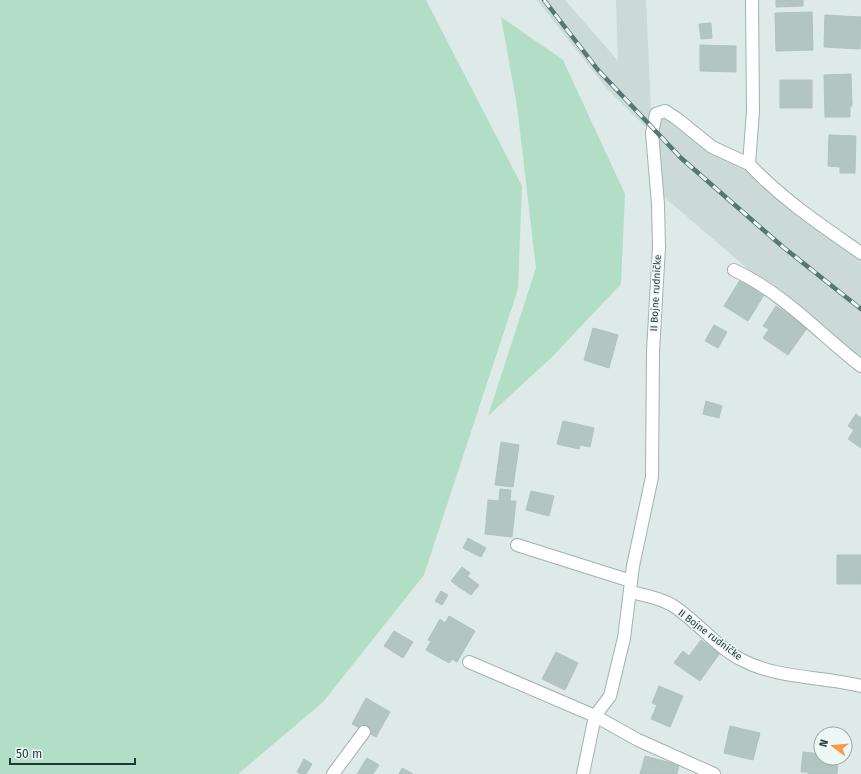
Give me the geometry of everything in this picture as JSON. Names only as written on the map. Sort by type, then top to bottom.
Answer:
[{"type":"street","points":[[749,164],[753,111],[752,0]]},
{"type":"street","name":"II Bojne rudničke","points":[[595,716],[610,696],[624,638],[631,586],[652,477],[653,351],[659,247],[658,204],[652,132],[656,114],[665,111],[712,147],[749,164],[797,209],[861,254]]},
{"type":"street","points":[[734,270],[750,278],[790,304],[828,340],[861,366]]},
{"type":"street","name":"II Bojne rudničke","points":[[517,545],[631,586],[672,605],[741,660],[764,669],[861,686]]},
{"type":"street","points":[[469,662],[595,716],[638,740],[714,774]]},
{"type":"street","points":[[583,774],[595,716]]},
{"type":"street","points":[[333,774],[364,732]]},
{"type":"shaded area","points":[[537,0],[565,0],[618,61],[616,0],[646,0],[651,111],[656,114],[665,111],[749,164],[861,253],[861,366],[656,190],[652,133],[607,89]]},
{"type":"green space","points":[[0,0],[426,0],[522,186],[518,289],[424,575],[323,702],[238,774],[0,774]]},
{"type":"green space","points":[[501,17],[563,60],[625,194],[621,284],[552,357],[488,416],[536,268],[517,106]]},
{"type":"building","points":[[776,0],[803,0],[803,6],[776,7]]},
{"type":"building","points":[[812,12],[813,50],[776,51],[775,13]]},
{"type":"building","points":[[825,15],[861,17],[860,49],[824,47]]},
{"type":"building","points":[[711,23],[712,38],[701,39],[699,24]]},
{"type":"building","points":[[700,45],[736,46],[736,72],[700,71]]},
{"type":"building","points":[[851,74],[852,106],[850,106],[850,117],[825,117],[824,75]]},
{"type":"building","points":[[780,80],[812,80],[812,108],[780,108]]},
{"type":"building","points":[[829,135],[856,136],[855,173],[840,173],[840,167],[828,166]]},
{"type":"building","points":[[740,280],[764,295],[748,321],[724,306]]},
{"type":"building","points":[[776,306],[808,327],[788,355],[763,338],[769,329],[763,326]]},
{"type":"building","points":[[714,325],[727,332],[718,348],[705,341]]},
{"type":"building","points":[[593,328],[618,335],[609,368],[584,360]]},
{"type":"building","points":[[706,401],[722,406],[719,418],[703,414]]},
{"type":"building","points":[[856,414],[861,418],[861,448],[848,439],[854,430],[848,426]]},
{"type":"building","points":[[563,421],[594,428],[590,447],[580,445],[579,449],[557,444]]},
{"type":"building","points":[[501,442],[519,445],[515,473],[497,471]]},
{"type":"building","points":[[497,471],[515,473],[513,487],[495,485]]},
{"type":"building","points":[[500,489],[511,490],[510,501],[516,501],[512,537],[485,534],[488,500],[499,501]]},
{"type":"building","points":[[531,491],[554,496],[549,516],[526,510]]},
{"type":"building","points":[[468,538],[486,548],[481,557],[463,548]]},
{"type":"building","points":[[837,555],[861,555],[861,584],[837,584]]},
{"type":"building","points":[[462,567],[470,573],[459,587],[451,581]]},
{"type":"building","points":[[467,576],[479,585],[471,595],[459,587]]},
{"type":"building","points":[[441,591],[448,595],[442,605],[435,601]]},
{"type":"building","points":[[449,616],[475,631],[457,662],[452,659],[449,663],[426,650],[431,641],[428,640],[440,619],[445,623]]},
{"type":"building","points":[[394,631],[413,642],[403,658],[384,646]]},
{"type":"building","points":[[701,640],[720,653],[700,681],[674,663],[683,651],[689,656]]},
{"type":"building","points":[[556,652],[578,663],[565,690],[542,679]]},
{"type":"building","points":[[659,686],[683,696],[670,727],[651,719],[657,705],[652,703]]},
{"type":"building","points":[[366,698],[390,712],[376,737],[352,724]]},
{"type":"building","points":[[730,726],[760,733],[753,760],[724,753]]},
{"type":"building","points":[[803,752],[813,753],[813,766],[838,766],[837,774],[808,774],[808,772],[801,772]]},
{"type":"building","points":[[645,756],[679,765],[677,774],[640,774]]},
{"type":"building","points":[[367,758],[379,765],[373,774],[357,774]]},
{"type":"building","points":[[304,759],[312,764],[306,774],[301,774],[297,772]]},
{"type":"building","points":[[402,768],[413,774],[399,774]]},
{"type":"railway","points":[[544,0],[598,70],[681,158],[783,247],[861,309]]}]
